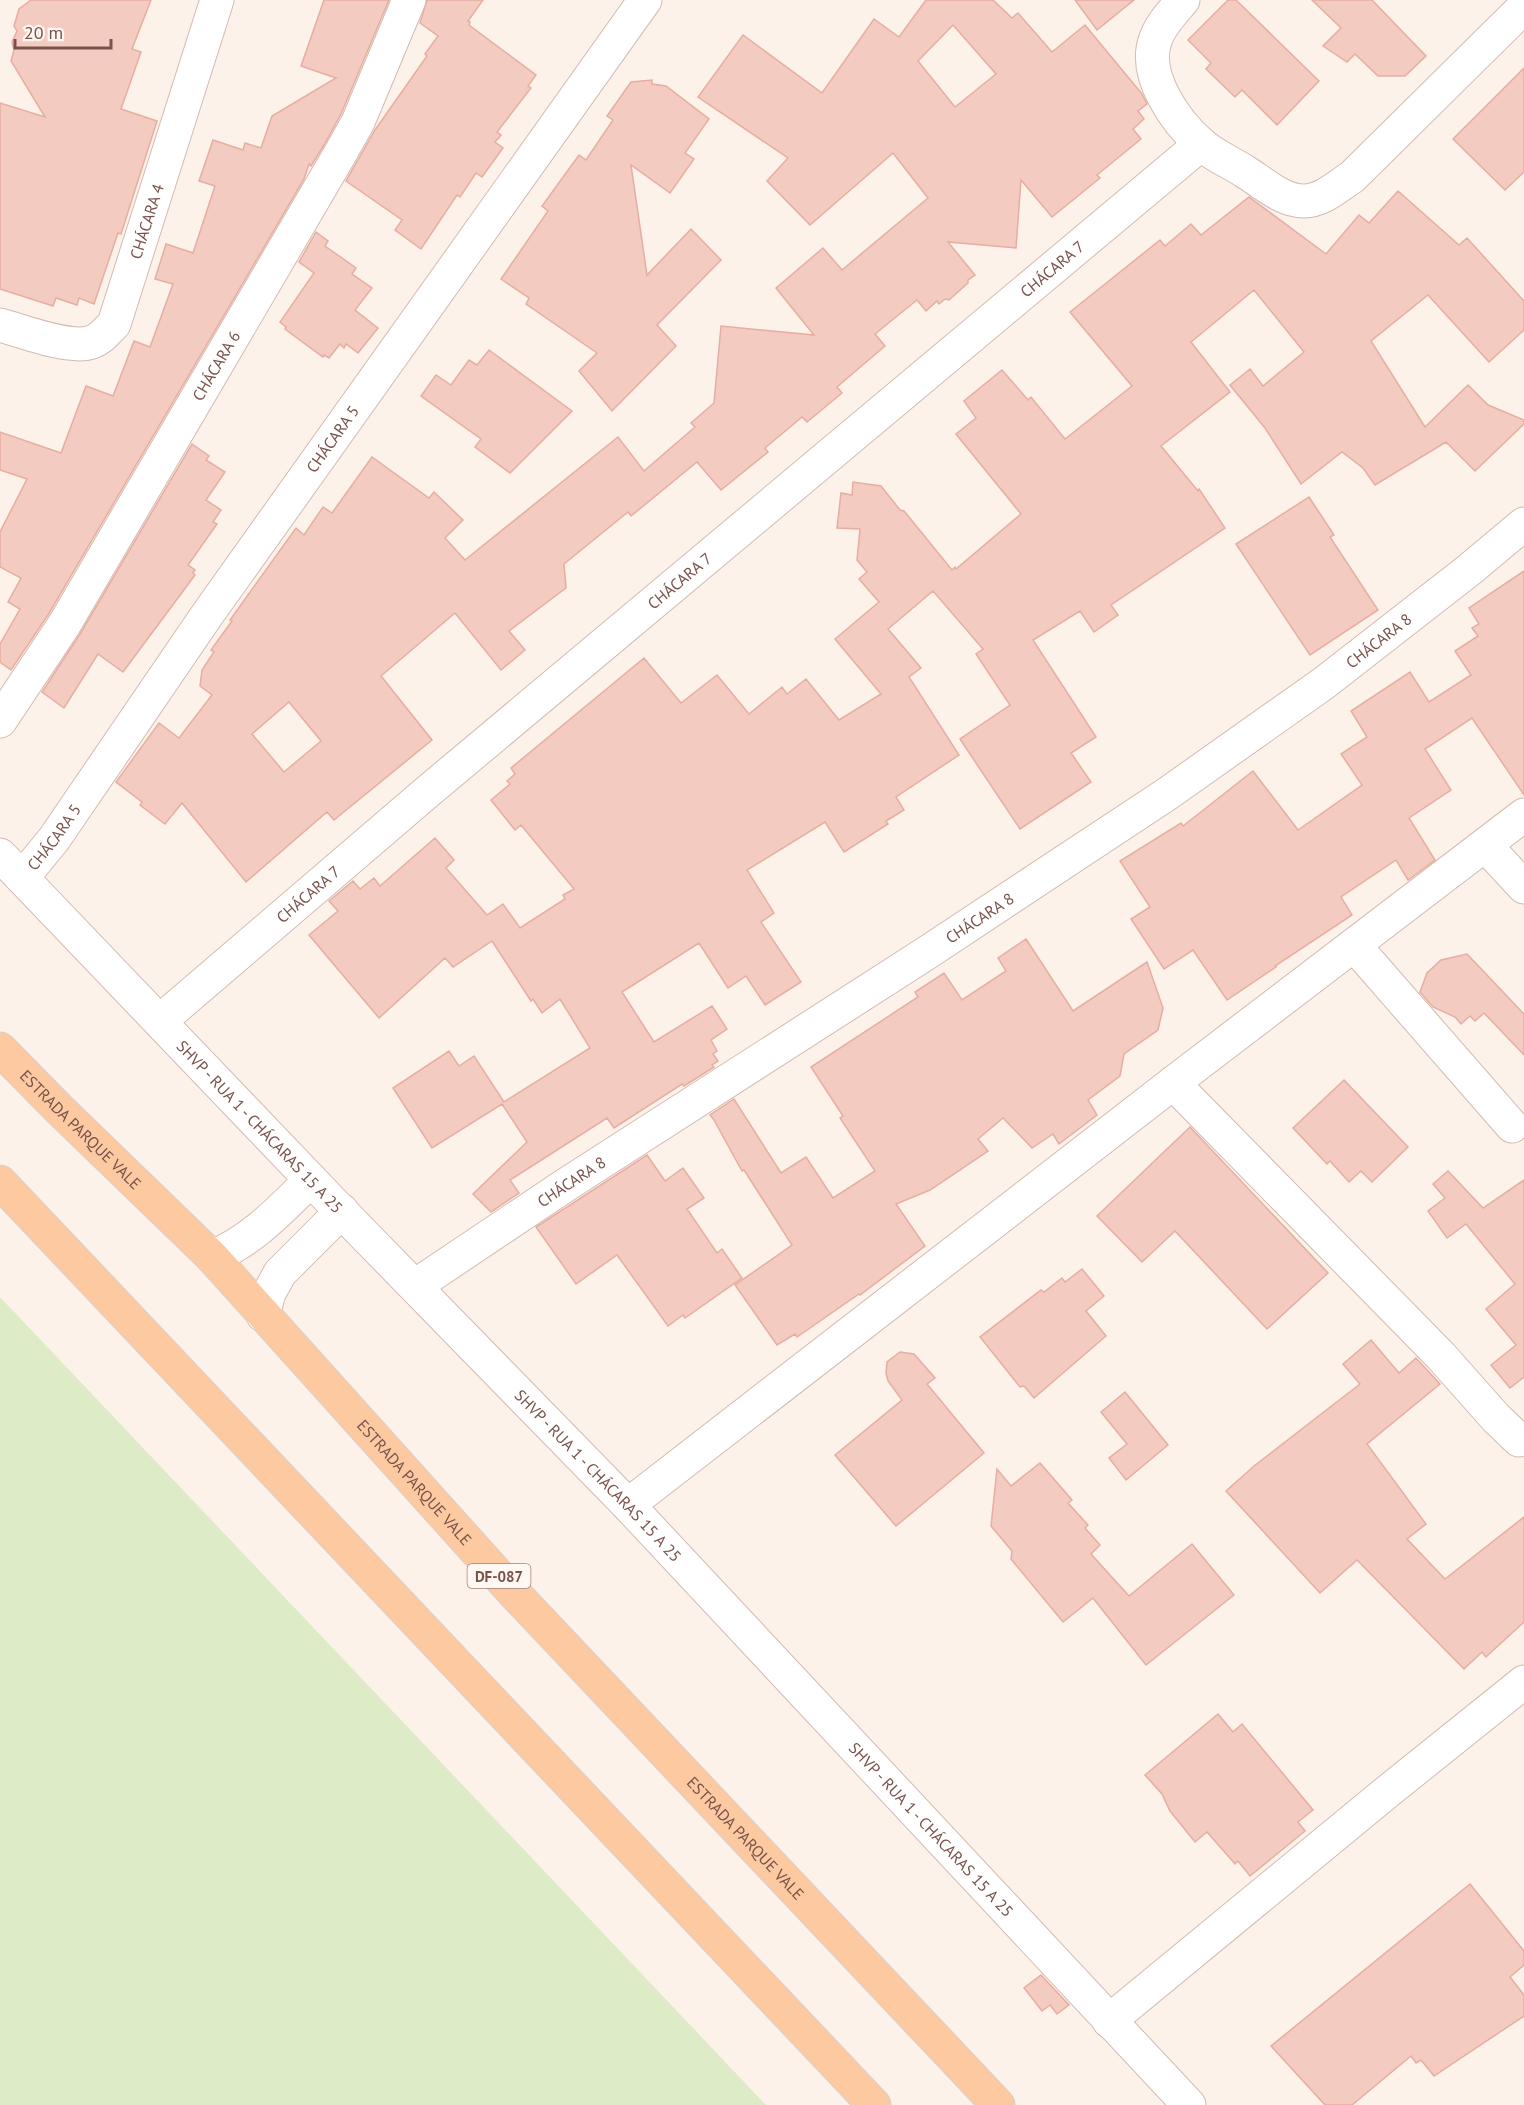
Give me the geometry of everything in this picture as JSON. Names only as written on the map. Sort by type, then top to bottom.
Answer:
[{"type":"main road","name":"ESTRADA PARQUE VALE","points":[[0,1049],[212,1257],[515,1594],[998,2105]]},
{"type":"main road","points":[[0,1182],[874,2105]]},
{"type":"street","name":"CHÁCARA 4","points":[[0,325],[75,345],[92,342],[105,334],[114,324],[217,0]]},
{"type":"street","name":"CHÁCARA 6","points":[[0,721],[64,625],[340,154],[358,122],[409,0]]},
{"type":"street","name":"CHÁCARA 5","points":[[11,866],[54,839],[207,615],[645,0]]},
{"type":"street","points":[[1183,0],[1170,14],[1155,41],[1151,62],[1158,87],[1173,111],[1202,144],[1286,197],[1305,201],[1321,198],[1352,177],[1524,7]]},
{"type":"street","name":"CHÁCARA 7","points":[[160,1021],[426,793],[1202,144]]},
{"type":"street","name":"CHÁCARA 8","points":[[415,1286],[564,1186],[925,954],[1167,794],[1324,683],[1524,524]]},
{"type":"street","points":[[628,1505],[1173,1083],[1524,815]]},
{"type":"street","points":[[1485,845],[1524,887]]},
{"type":"street","name":"SHVP - RUA 1 - CHÁCARAS 15 A 25","points":[[11,866],[311,1180],[628,1505],[1189,2105]]},
{"type":"street","points":[[1354,945],[1512,1126]]},
{"type":"street","points":[[1173,1083],[1441,1356],[1496,1418],[1519,1440]]},
{"type":"street","points":[[212,1257],[227,1251],[255,1232],[311,1180]]},
{"type":"street","points":[[263,1315],[268,1293],[280,1273],[342,1211]]},
{"type":"street","points":[[1109,2021],[1387,1791],[1524,1682]]},
{"type":"green space","points":[[0,1297],[766,2105],[0,2105]]},
{"type":"building","points":[[31,0],[151,0],[132,49],[141,52],[121,109],[157,121],[121,234],[118,233],[94,304],[79,298],[77,305],[56,298],[53,306],[0,289],[0,103],[45,117],[11,61],[14,50],[12,42],[17,31],[14,26],[19,9]]},
{"type":"building","points":[[324,0],[389,0],[341,114],[324,145],[311,166],[309,164],[304,179],[48,615],[11,670],[0,662],[0,644],[20,609],[8,602],[21,578],[0,567],[0,532],[27,479],[0,470],[0,432],[61,453],[86,386],[113,396],[134,341],[150,347],[173,284],[155,279],[166,244],[193,253],[215,186],[199,181],[213,140],[243,150],[245,143],[261,148],[272,116],[336,78],[301,66]]},
{"type":"building","points":[[427,0],[483,0],[468,21],[469,25],[536,75],[528,86],[531,88],[497,132],[501,135],[495,142],[503,148],[482,177],[476,173],[460,197],[457,195],[421,249],[395,230],[402,220],[346,181],[375,130],[427,56],[425,54],[438,36],[420,23]]},
{"type":"building","points":[[926,0],[993,0],[1012,18],[1018,13],[1052,52],[1085,25],[1142,94],[1147,104],[1138,111],[1144,119],[1133,129],[1141,139],[1097,175],[1100,178],[1052,217],[1021,180],[1016,248],[948,242],[975,275],[968,280],[968,283],[949,300],[945,299],[939,304],[937,301],[926,311],[917,300],[875,334],[885,346],[837,387],[842,393],[807,422],[802,417],[765,448],[768,452],[721,490],[697,462],[631,516],[628,512],[564,564],[566,588],[509,631],[525,650],[501,670],[455,613],[381,676],[432,740],[334,820],[327,812],[246,882],[182,803],[165,824],[140,805],[142,802],[116,782],[159,723],[179,738],[212,695],[200,686],[202,670],[214,652],[211,650],[232,621],[230,620],[296,528],[304,535],[323,507],[332,513],[372,457],[429,498],[434,492],[463,520],[445,538],[465,560],[618,437],[644,471],[695,427],[691,423],[714,403],[721,326],[814,335],[776,288],[823,248],[842,270],[928,198],[893,153],[810,225],[767,181],[788,158],[698,97],[743,35],[822,93],[874,19],[899,37]],"holes":[[[953,25],[996,74],[955,107],[918,61]],[[289,702],[321,741],[284,772],[252,734]]]},
{"type":"building","points":[[1075,0],[1134,0],[1097,30]]},
{"type":"building","points":[[1228,0],[1236,0],[1319,81],[1277,125],[1242,90],[1235,97],[1206,69],[1211,63],[1188,40]]},
{"type":"building","points":[[1312,0],[1372,0],[1426,56],[1405,76],[1378,76],[1355,54],[1347,62],[1323,46],[1341,28]]},
{"type":"building","points":[[1524,68],[1524,172],[1505,190],[1453,139]]},
{"type":"building","points":[[652,80],[652,84],[666,86],[709,119],[685,153],[694,159],[670,193],[631,165],[647,275],[691,229],[721,260],[657,325],[676,346],[612,411],[579,371],[597,353],[526,304],[529,298],[501,279],[548,211],[542,206],[579,155],[586,160],[613,120],[607,116],[631,82]]},
{"type":"building","points":[[1398,191],[1459,245],[1467,238],[1524,301],[1524,330],[1489,362],[1428,295],[1371,341],[1425,427],[1468,385],[1488,405],[1524,420],[1524,424],[1475,471],[1446,442],[1375,485],[1363,468],[1342,452],[1301,484],[1265,428],[1230,385],[1250,369],[1263,386],[1304,352],[1254,290],[1191,342],[1230,392],[1161,446],[1198,491],[1199,489],[1225,528],[1111,605],[1118,615],[1094,632],[1080,611],[1033,640],[1096,737],[1071,753],[1091,782],[1020,829],[960,739],[1010,705],[976,654],[983,649],[933,591],[888,629],[921,668],[909,677],[959,755],[896,797],[904,810],[886,821],[888,824],[844,852],[825,822],[747,870],[774,913],[761,922],[801,982],[765,1005],[746,976],[728,988],[699,943],[622,992],[654,1042],[712,1006],[727,1029],[711,1040],[717,1051],[713,1054],[718,1061],[712,1065],[714,1067],[684,1086],[682,1084],[614,1128],[607,1118],[510,1180],[519,1193],[491,1212],[473,1194],[527,1142],[502,1104],[432,1148],[393,1088],[449,1051],[459,1066],[474,1056],[504,1102],[590,1048],[560,999],[542,1013],[533,999],[531,1001],[492,941],[453,967],[445,958],[379,1018],[309,935],[338,911],[329,901],[353,881],[360,889],[374,878],[380,886],[435,838],[454,860],[446,868],[487,915],[503,904],[520,928],[565,899],[563,895],[574,889],[521,825],[515,830],[491,800],[510,784],[507,781],[515,774],[511,768],[644,658],[681,703],[717,675],[749,714],[782,687],[787,694],[806,679],[839,720],[881,694],[835,639],[879,602],[859,579],[867,572],[857,560],[860,529],[837,528],[841,493],[852,495],[853,482],[881,486],[952,570],[955,567],[956,569],[1021,514],[956,434],[976,418],[964,401],[1002,370],[1028,400],[1031,397],[1065,439],[1132,386],[1070,312],[1160,240],[1165,246],[1191,224],[1201,235],[1249,197],[1326,254],[1359,215],[1369,223]]},
{"type":"building","points":[[316,232],[328,241],[325,246],[356,268],[352,274],[372,288],[355,310],[378,328],[358,353],[346,344],[344,348],[340,344],[329,358],[324,355],[323,357],[285,329],[286,327],[280,322],[314,273],[299,262]]},
{"type":"building","points":[[489,350],[572,411],[510,473],[475,447],[481,439],[421,396],[436,375],[451,385],[469,360],[477,365]]},
{"type":"building","points":[[192,444],[209,456],[206,460],[225,472],[206,500],[221,510],[213,522],[217,524],[188,565],[195,570],[193,573],[195,575],[123,672],[98,654],[64,708],[42,692],[80,634]]},
{"type":"building","points":[[1309,497],[1334,535],[1330,537],[1378,610],[1310,655],[1236,544]]},
{"type":"building","points":[[1524,571],[1524,795],[1472,718],[1425,749],[1451,790],[1409,818],[1435,860],[1408,880],[1396,860],[1341,897],[1352,915],[1227,1000],[1193,950],[1164,969],[1131,919],[1150,907],[1120,861],[1181,823],[1183,826],[1253,771],[1298,830],[1362,785],[1341,754],[1367,737],[1351,711],[1410,672],[1429,702],[1471,675],[1455,651],[1478,636],[1472,628],[1479,624],[1469,608]]},
{"type":"building","points":[[1026,939],[1073,1011],[1147,962],[1163,1008],[1158,1030],[1124,1054],[1120,1076],[1088,1100],[1097,1115],[1059,1144],[1053,1134],[1032,1148],[1003,1118],[978,1139],[988,1151],[930,1190],[896,1204],[925,1246],[860,1295],[797,1337],[795,1334],[777,1345],[735,1285],[792,1245],[744,1170],[742,1171],[710,1115],[734,1099],[781,1173],[806,1157],[833,1198],[875,1171],[840,1118],[843,1116],[811,1067],[918,997],[915,992],[944,973],[962,1000],[1006,971],[998,958]]},
{"type":"building","points":[[1467,954],[1524,1014],[1524,1055],[1484,1013],[1475,1021],[1470,1016],[1461,1024],[1455,1017],[1433,1007],[1420,992],[1427,973],[1441,960]]},
{"type":"building","points":[[1344,1080],[1408,1147],[1372,1182],[1361,1171],[1349,1182],[1330,1161],[1327,1164],[1293,1128]]},
{"type":"building","points":[[1190,1127],[1328,1273],[1267,1329],[1175,1231],[1142,1262],[1097,1216]]},
{"type":"building","points":[[647,1155],[665,1181],[683,1168],[704,1198],[687,1209],[717,1253],[722,1249],[742,1278],[685,1318],[683,1315],[668,1326],[617,1255],[576,1284],[536,1227]]},
{"type":"building","points":[[1448,1171],[1483,1208],[1524,1180],[1524,1377],[1510,1388],[1491,1365],[1516,1345],[1486,1309],[1515,1284],[1466,1224],[1447,1238],[1428,1211],[1445,1198],[1433,1184]]},
{"type":"building","points":[[1082,1269],[1104,1296],[1086,1311],[1106,1336],[1034,1398],[1024,1386],[1020,1387],[980,1337],[1041,1290],[1044,1292],[1062,1278],[1065,1282]]},
{"type":"building","points":[[1371,1340],[1399,1373],[1416,1358],[1440,1384],[1367,1444],[1426,1524],[1407,1539],[1445,1579],[1524,1517],[1524,1622],[1486,1657],[1482,1652],[1464,1669],[1357,1560],[1320,1593],[1226,1491],[1254,1466],[1360,1384],[1343,1364]]},
{"type":"building","points":[[900,1352],[914,1354],[935,1378],[927,1384],[984,1453],[896,1526],[835,1455],[902,1400],[888,1381],[886,1373],[887,1362]]},
{"type":"building","points":[[1125,1392],[1168,1445],[1126,1480],[1109,1458],[1127,1444],[1101,1412]]},
{"type":"building","points":[[1040,1463],[1072,1500],[1068,1503],[1088,1525],[1085,1528],[1100,1545],[1091,1554],[1129,1596],[1192,1544],[1234,1595],[1146,1665],[1093,1598],[1063,1622],[1011,1559],[1012,1551],[991,1526],[997,1469],[1011,1486]]},
{"type":"building","points":[[1218,1714],[1233,1732],[1242,1724],[1313,1810],[1298,1822],[1305,1831],[1250,1876],[1238,1861],[1235,1864],[1207,1832],[1195,1842],[1170,1811],[1162,1794],[1145,1775]]},
{"type":"building","points":[[1470,1884],[1524,1951],[1524,1965],[1510,1977],[1524,1995],[1524,2016],[1434,2076],[1421,2060],[1416,2063],[1411,2056],[1352,2105],[1325,2105],[1271,2046]]},
{"type":"building","points":[[1041,1975],[1069,2005],[1057,2014],[1050,2005],[1042,2011],[1024,1988]]}]
